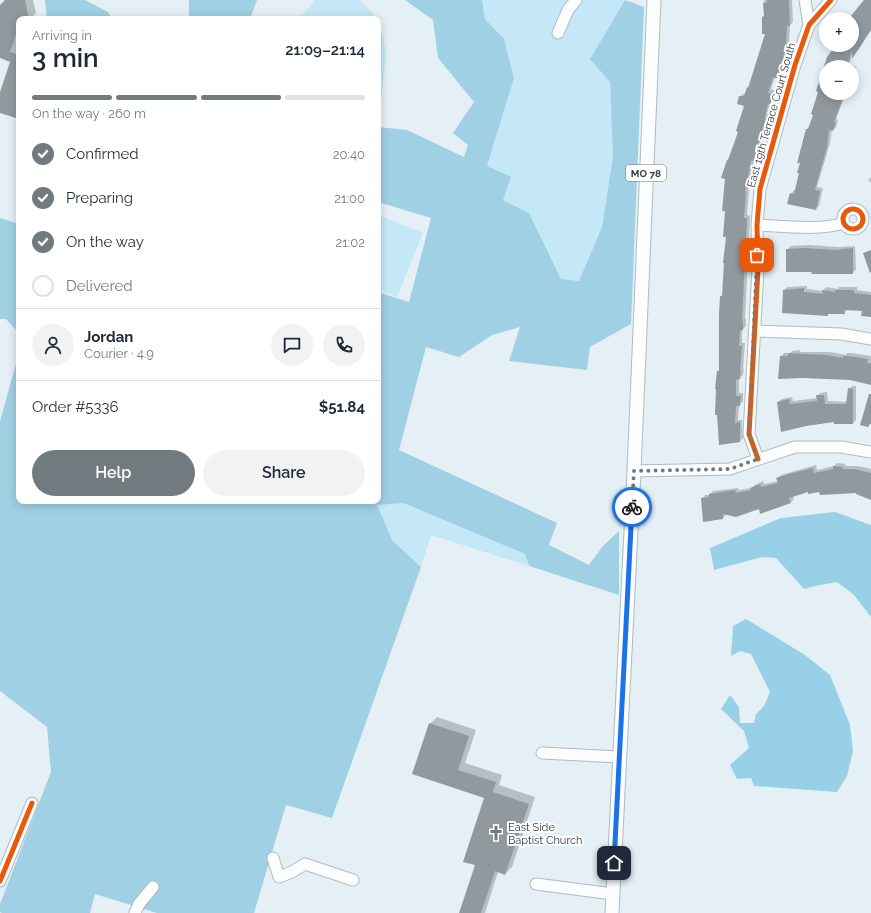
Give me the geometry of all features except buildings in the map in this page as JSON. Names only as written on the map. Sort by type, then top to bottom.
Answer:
[{"type":"main road","name":"MO 78","points":[[612,913],[634,471],[654,0]]},
{"type":"street","points":[[558,33],[568,10],[576,0]]},
{"type":"street","name":"East 19th Terrace Court South","points":[[805,0],[808,25]]},
{"type":"street","name":"East 19th Terrace Court South","points":[[758,459],[749,434],[758,270],[757,225],[760,189],[795,65],[808,25],[830,0]]},
{"type":"street","points":[[757,225],[819,227],[835,226],[843,223]]},
{"type":"street","points":[[754,331],[842,334],[871,339]]},
{"type":"street","points":[[634,471],[730,469],[795,447],[841,447],[871,452]]},
{"type":"street","points":[[542,753],[619,756]]},
{"type":"street","points":[[0,882],[32,803]]},
{"type":"street","points":[[273,858],[279,877],[292,872],[305,864],[353,880]]},
{"type":"street","points":[[536,884],[613,894]]},
{"type":"street","points":[[136,913],[139,904],[153,887]]},
{"type":"shaded area","points":[[45,0],[85,0],[108,12],[110,16],[47,16]]},
{"type":"shaded area","points":[[189,0],[257,0],[251,16],[189,16]]},
{"type":"shaded area","points":[[315,0],[360,0],[375,16],[302,16]]},
{"type":"shaded area","points":[[405,0],[482,0],[485,19],[504,39],[514,78],[487,166],[511,177],[503,200],[529,213],[561,279],[579,281],[602,227],[613,156],[610,82],[590,59],[625,0],[644,7],[631,324],[590,347],[587,370],[509,361],[520,327],[492,335],[459,357],[426,347],[399,450],[557,523],[549,545],[589,565],[603,546],[619,531],[619,595],[529,566],[525,554],[404,503],[377,505],[392,540],[421,567],[332,818],[286,805],[254,913],[157,913],[95,894],[90,913],[2,913],[0,912],[0,904],[51,772],[47,727],[0,691],[0,421],[16,364],[16,504],[381,504],[381,293],[409,302],[431,218],[381,203],[381,127],[407,130],[464,157],[468,145],[453,133],[474,102],[438,58],[433,20]]},
{"type":"shaded area","points":[[482,0],[625,0],[590,59],[610,81],[613,156],[602,227],[579,281],[561,279],[529,213],[503,200],[487,166],[514,78],[504,39],[485,19]]},
{"type":"shaded area","points":[[381,30],[386,52],[381,96]]},
{"type":"shaded area","points":[[381,216],[423,233],[397,297],[381,290]]},
{"type":"shaded area","points":[[0,218],[16,223],[16,330],[6,319],[0,319]]},
{"type":"shaded area","points":[[404,502],[525,554],[529,566],[431,535],[421,567],[392,540],[376,505]]},
{"type":"shaded area","points":[[835,512],[871,525],[871,617],[854,595],[837,582],[804,589],[776,558],[762,557],[714,570],[710,548],[781,518]]},
{"type":"shaded area","points":[[746,619],[805,655],[830,675],[850,725],[853,751],[847,776],[837,792],[754,786],[751,778],[737,779],[730,765],[749,748],[744,731],[721,709],[730,695],[739,707],[740,723],[754,723],[756,714],[764,706],[770,692],[751,654],[740,651],[731,656],[733,626]]},
{"type":"cycle path","points":[[758,459],[749,434],[758,269],[757,225],[760,189],[795,65],[809,25],[831,0]]},
{"type":"cycle path","points":[[849,209],[857,209],[863,215],[863,219],[863,223],[857,229],[849,229],[843,223],[843,215],[849,209]]},
{"type":"cycle path","points":[[0,881],[32,803]]},
{"type":"way so far","points":[[632,507],[634,471],[730,469],[758,459],[749,434],[758,270],[757,255]]},
{"type":"place","name":"East Side Baptist Church","points":[[496,833]]},
{"type":"route","points":[[614,863],[632,507]]}]
